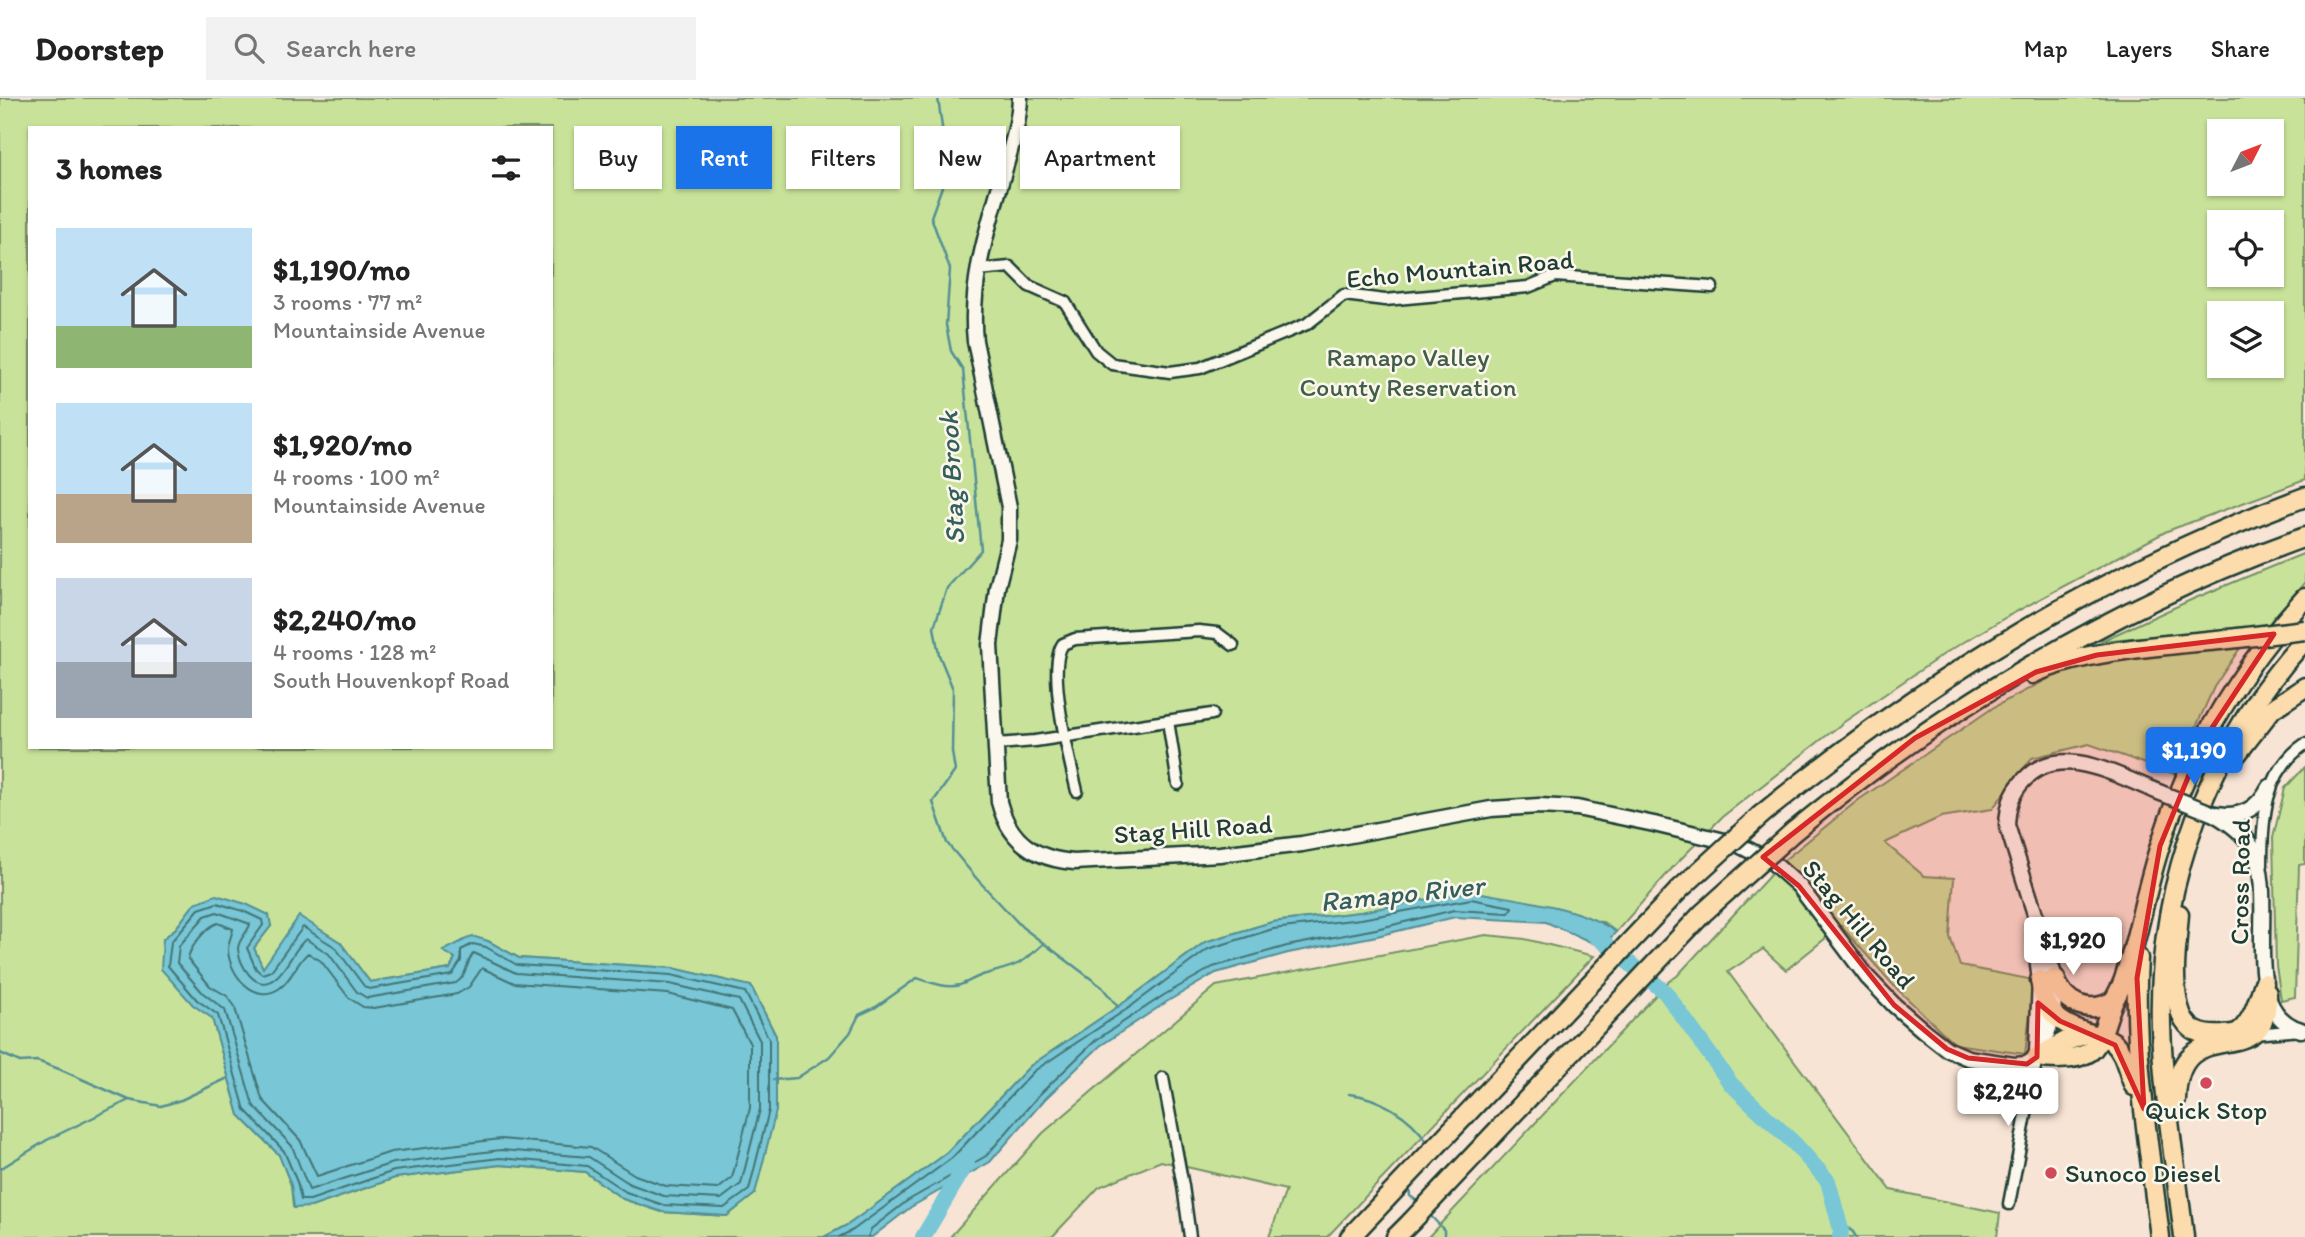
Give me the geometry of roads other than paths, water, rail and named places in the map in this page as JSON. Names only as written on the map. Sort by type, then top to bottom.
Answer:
[{"type":"highway","points":[[1350,1237],[1703,866],[1837,754],[1896,711],[2024,629],[2164,555],[2305,497]]},
{"type":"highway","points":[[1396,1237],[1689,928],[1749,869],[1915,738],[2011,676],[2098,628],[2210,575],[2305,537]]},
{"type":"highway","points":[[2037,1058],[2064,1042],[2094,1034],[2125,977],[2168,820],[2202,743],[2243,675],[2305,598]]},
{"type":"highway","points":[[1915,738],[2021,679],[2066,662],[2106,654],[2305,630]]},
{"type":"highway","points":[[2185,1237],[2162,1049],[2161,1002],[2166,930],[2184,853],[2224,755],[2250,709],[2305,640]]},
{"type":"highway","points":[[2280,670],[2305,646]]},
{"type":"highway","points":[[2193,827],[2254,729],[2282,701],[2305,687]]},
{"type":"highway","points":[[2184,853],[2176,966],[2179,1006],[2186,1022],[2199,1033],[2208,1036],[2245,1034]]},
{"type":"highway","points":[[2146,901],[2138,954],[2138,1051],[2160,1237]]},
{"type":"highway","points":[[2113,1001],[2096,1008],[2076,1004],[2048,979],[2042,998],[2060,1021],[2109,1039],[2121,1052],[2144,1109]]},
{"type":"highway","points":[[2245,1034],[2244,1027],[2265,988]]},
{"type":"highway","points":[[2175,1159],[2176,1084],[2183,1063],[2192,1053],[2204,1046],[2236,1041],[2245,1034]]},
{"type":"street","name":"Stag Hill Road","points":[[1020,98],[1016,136],[978,270],[973,300],[975,341],[1009,507],[1009,540],[996,597],[990,645],[999,802],[1010,830],[1030,848],[1063,861],[1248,851],[1302,844],[1491,809],[1539,806],[1577,808],[1737,844],[1772,862],[1799,886],[1868,978],[1894,1005],[1947,1049],[1968,1058],[2005,1065],[2027,1064],[2037,1058]]},
{"type":"street","name":"Echo Mountain Road","points":[[978,270],[1010,267],[1029,286],[1065,302],[1096,351],[1112,364],[1170,372],[1200,368],[1307,324],[1344,295],[1385,300],[1528,287],[1555,276],[1712,286]]},
{"type":"street","points":[[1077,791],[1064,737],[1057,658],[1060,647],[1066,641],[1199,631],[1217,633],[1233,645]]},
{"type":"street","points":[[997,744],[1064,737],[1212,714]]},
{"type":"street","points":[[1168,721],[1178,784]]},
{"type":"street","name":"Cross Road","points":[[2265,988],[2262,879],[2269,787],[2282,765],[2305,744]]},
{"type":"street","points":[[2009,1204],[2037,1058],[2048,979],[2007,825],[2008,807],[2015,790],[2027,776],[2042,766],[2059,762],[2077,763],[2161,793],[2214,814],[2233,826],[2246,839],[2257,857],[2262,879]]},
{"type":"street","points":[[2214,814],[2226,816],[2246,812],[2260,802],[2269,787]]},
{"type":"street","points":[[2265,988],[2275,1012],[2284,1022],[2303,1030]]},
{"type":"street","points":[[2037,1058],[2053,1015]]},
{"type":"street","points":[[2245,1034],[2303,1030]]},
{"type":"street","points":[[1163,1078],[1184,1186],[1189,1233],[1180,1237]]},
{"type":"water","points":[[1471,891],[1584,915],[1616,932],[1602,947],[1546,922],[1455,917],[1377,936],[1288,953],[1216,973],[1100,1046],[1045,1099],[990,1162],[911,1207],[872,1237],[824,1237],[849,1224],[947,1153],[1030,1066],[1126,1001],[1205,942],[1272,922],[1360,912]]},
{"type":"water","points":[[216,895],[246,904],[269,915],[271,926],[254,948],[263,968],[299,916],[340,942],[370,982],[450,969],[455,958],[443,951],[472,936],[488,941],[519,958],[673,968],[751,986],[776,1036],[776,1111],[755,1194],[727,1216],[662,1212],[623,1199],[585,1172],[500,1165],[395,1178],[311,1207],[294,1208],[291,1185],[279,1155],[239,1115],[212,1018],[193,1005],[161,969],[163,939],[176,928],[195,903]]},
{"type":"waterway","name":"Stag Brook","points":[[938,98],[945,149],[944,181],[931,217],[950,269],[946,325],[951,351],[963,370],[981,550],[947,588],[934,627],[939,655],[953,689],[952,752],[955,771],[933,802],[947,843],[977,879],[1022,927],[1102,987],[1118,1007]]},
{"type":"waterway","name":"Ramapo River","points":[[1591,932],[1665,992],[1731,1084],[1795,1144],[1828,1181],[1841,1230],[1840,1237]]},
{"type":"waterway","points":[[773,1080],[797,1078],[829,1057],[850,1033],[859,1015],[876,1007],[917,978],[944,986],[960,985],[1017,964],[1043,944]]},
{"type":"waterway","points":[[0,1053],[20,1062],[37,1061],[59,1069],[129,1100],[161,1106],[181,1100],[228,1078]]},
{"type":"waterway","points":[[1349,1094],[1371,1099],[1403,1116],[1427,1142],[1423,1148]]},
{"type":"waterway","points":[[0,1169],[47,1140],[129,1100]]},
{"type":"waterway","name":"Ramapo River","points":[[923,1237],[967,1163]]},
{"type":"waterway","points":[[1409,1184],[1410,1196],[1420,1203]]},
{"type":"waterway","points":[[1429,1214],[1444,1230],[1444,1237]]},
{"type":"waterway","points":[[1838,1220],[1856,1237]]},
{"type":"place","name":"Quick Stop","points":[[2206,1083]]},
{"type":"place","name":"Sunoco Diesel","points":[[2051,1173]]},
{"type":"park label","name":"Ramapo Valley County Reservation","points":[[1408,372]]}]
